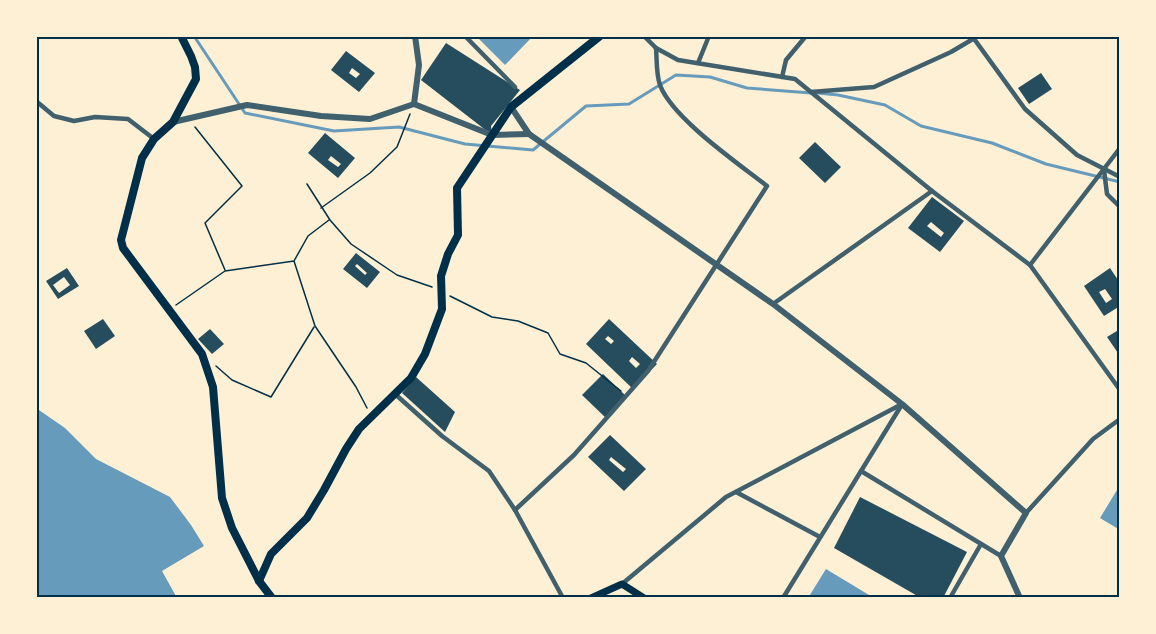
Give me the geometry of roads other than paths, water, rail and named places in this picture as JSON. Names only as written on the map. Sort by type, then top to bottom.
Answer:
[{"type":"main road","points":[[181,36],[195,67],[196,79],[173,122],[154,139],[142,158],[121,240],[123,248],[202,354],[213,387],[222,498],[232,528],[259,581],[272,598]]},
{"type":"main road","points":[[259,581],[271,554],[307,518],[359,429],[411,378],[425,354],[442,309],[441,276],[448,254],[458,235],[457,188],[511,107],[600,36]]},
{"type":"main road","points":[[591,598],[622,584],[644,598]]},
{"type":"street","points":[[414,105],[419,65],[415,36]]},
{"type":"street","points":[[465,36],[515,87]]},
{"type":"street","points":[[644,36],[656,48],[678,60],[795,79],[932,191],[1030,265],[1120,390]]},
{"type":"street","points":[[698,63],[709,36]]},
{"type":"street","points":[[782,77],[786,60],[806,36]]},
{"type":"street","points":[[811,92],[874,87],[951,52],[975,37],[1025,109],[1077,155],[1120,177]]},
{"type":"street","points":[[515,510],[573,455],[648,371],[767,186],[718,148],[672,106],[660,84],[656,48]]},
{"type":"street","points":[[36,101],[54,116],[74,121],[95,117],[128,119],[154,139]]},
{"type":"street","points":[[173,122],[247,105],[321,116],[370,119],[414,105],[492,135],[529,134]]},
{"type":"street","points":[[511,107],[529,134],[773,304],[902,404],[1026,513]]},
{"type":"street","points":[[1030,265],[1120,148]]},
{"type":"street","points":[[1104,170],[1107,194],[1120,207]]},
{"type":"street","points":[[773,304],[932,191]]},
{"type":"street","points":[[395,394],[442,436],[489,471],[515,510],[563,598]]},
{"type":"street","points":[[783,598],[902,404]]},
{"type":"street","points":[[622,584],[726,497],[902,404]]},
{"type":"street","points":[[1001,556],[1026,513],[1093,438],[1120,418]]},
{"type":"street","points":[[861,471],[1001,556],[1020,598]]},
{"type":"street","points":[[736,492],[820,537]]},
{"type":"street","points":[[950,598],[981,544]]},
{"type":"water","points":[[476,36],[533,36],[505,65]]},
{"type":"water","points":[[36,408],[65,428],[96,459],[170,497],[191,525],[204,546],[162,571],[177,598],[36,598]]},
{"type":"water","points":[[1120,485],[1120,530],[1100,518]]},
{"type":"water","points":[[826,569],[874,598],[808,598]]},
{"type":"waterway","points":[[194,36],[245,113],[334,131],[399,127],[465,144],[533,150],[586,106],[629,104],[676,75],[710,77],[747,88],[811,93]]},
{"type":"waterway","points":[[818,93],[885,105],[921,126],[992,143],[1046,164],[1120,182]]}]
